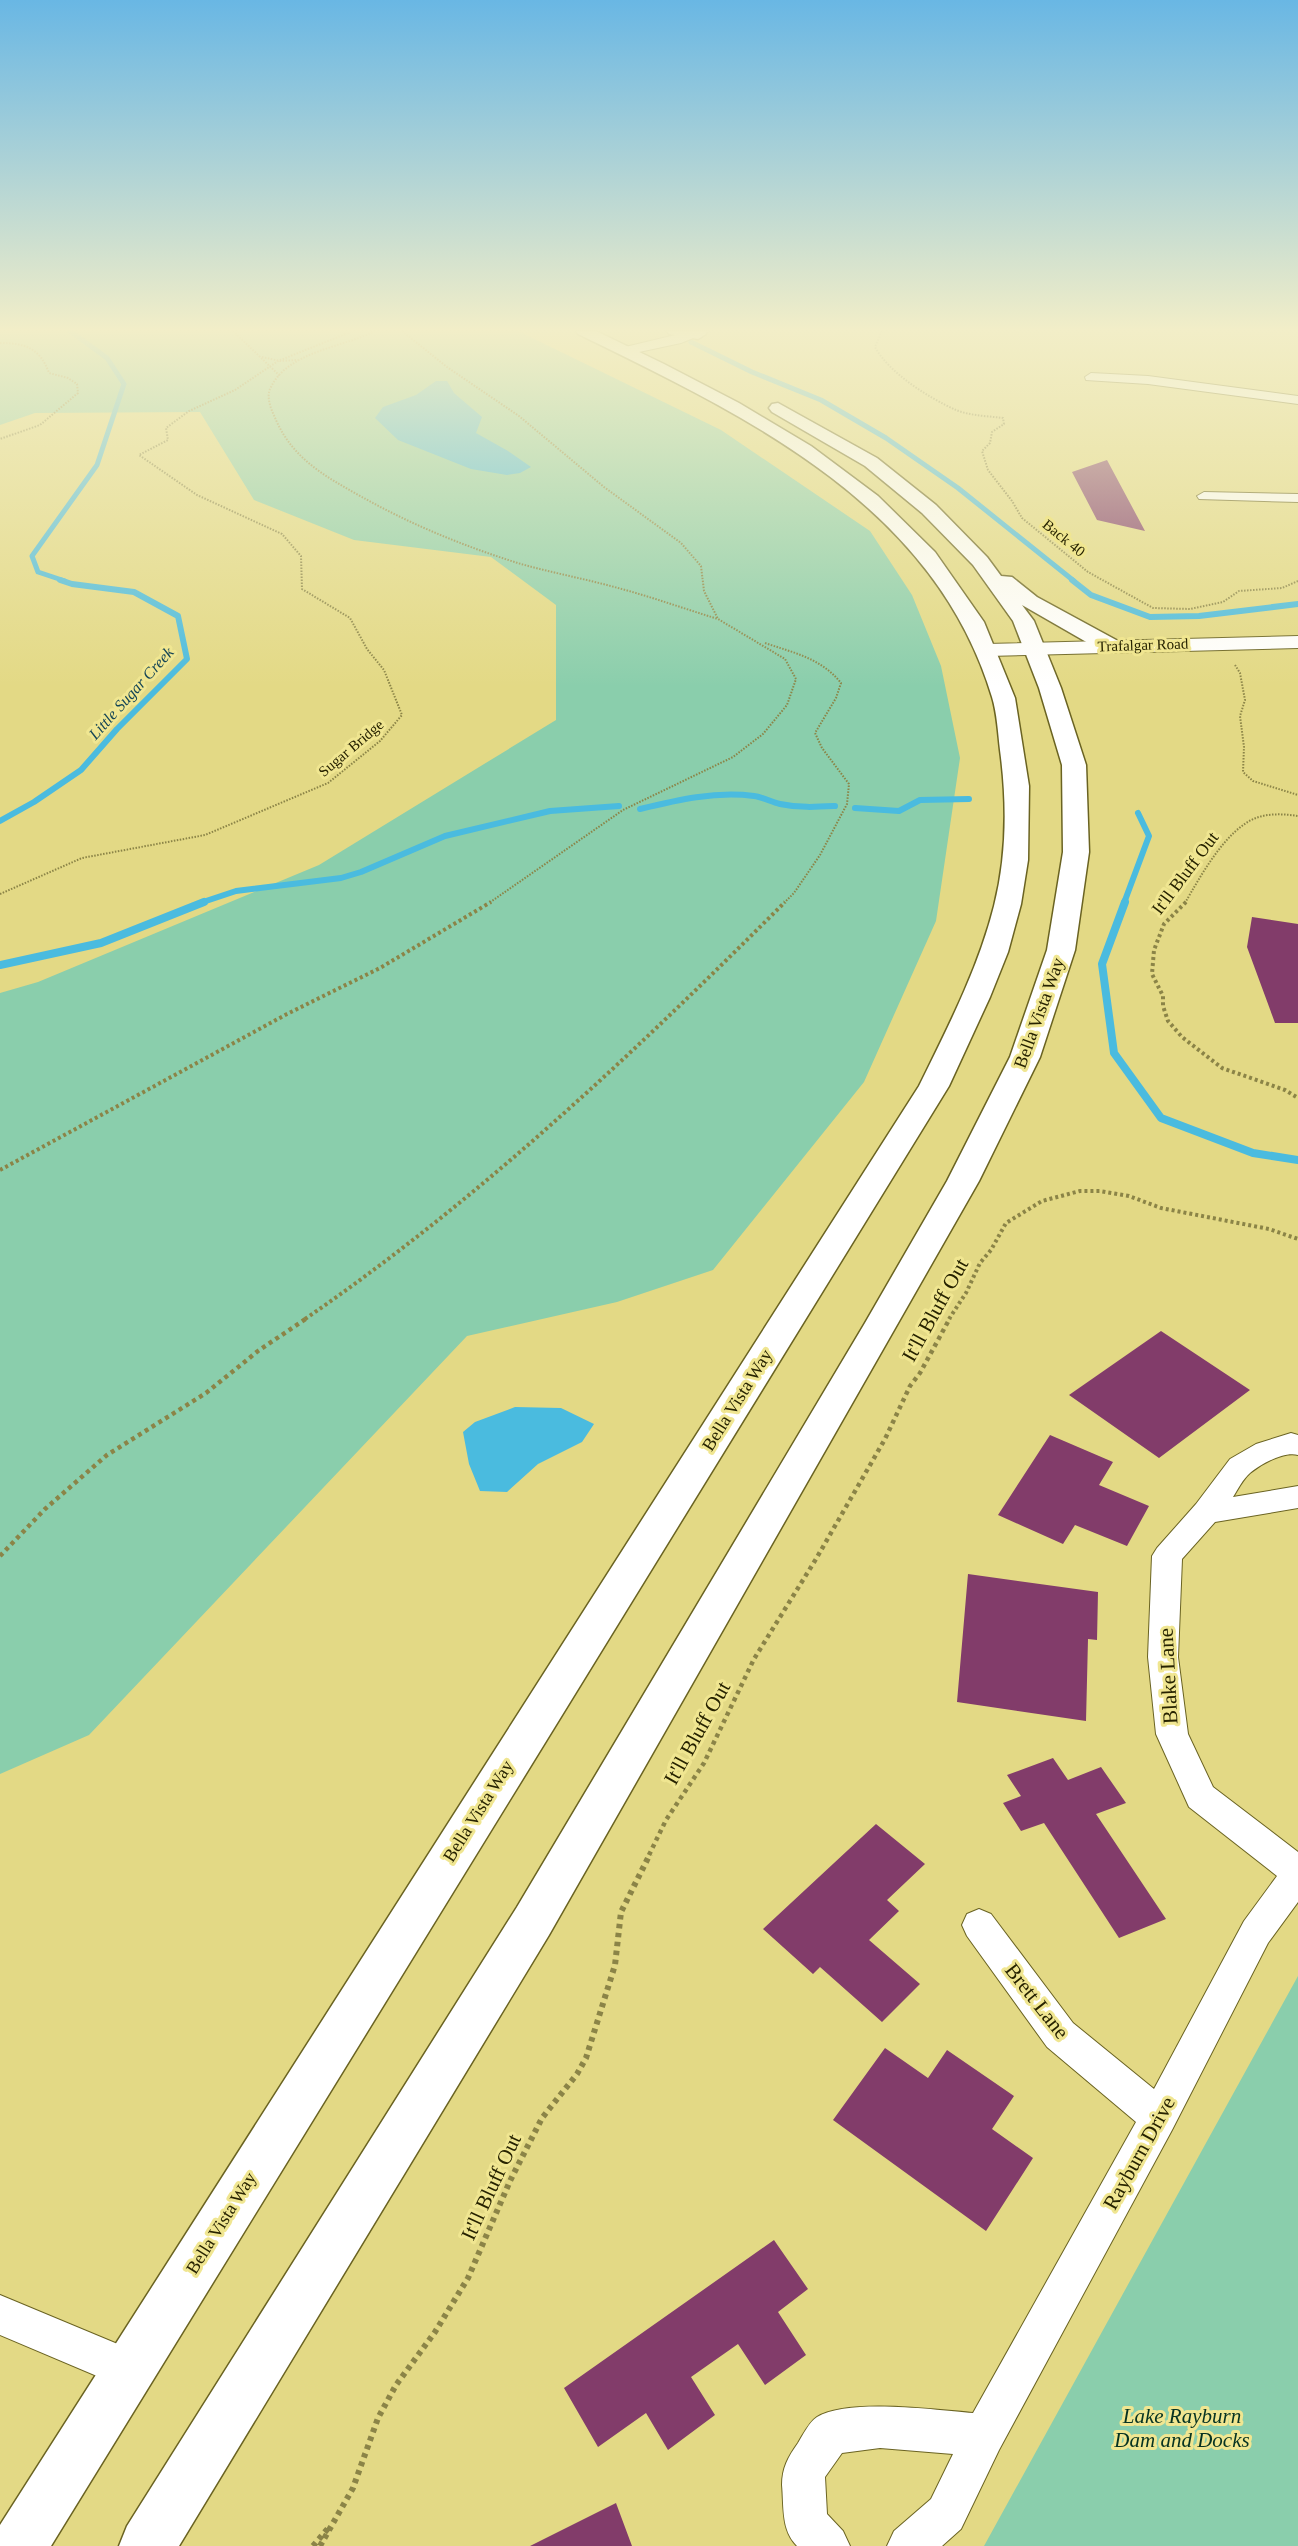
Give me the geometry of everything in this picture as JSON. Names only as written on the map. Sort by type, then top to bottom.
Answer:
[{"type":"main road","name":"Bella Vista Way","points":[[19,2546],[934,1086],[986,977],[1008,903],[1018,834],[1016,751],[1004,694],[987,650],[965,610],[925,552],[874,500],[836,470],[805,450]]},
{"type":"main road","name":"Bella Vista Way","points":[[147,2546],[533,1922],[963,1181],[1025,1057],[1061,950],[1076,852],[1074,765],[1036,648],[1023,621],[980,561],[929,508],[871,462],[851,450]]},
{"type":"main road","points":[[980,561],[1030,601],[1110,646]]},
{"type":"street","points":[[1204,496],[1298,498]]},
{"type":"street","name":"Trafalgar Road","points":[[987,650],[1298,642]]},
{"type":"street","name":"Blake Lane","points":[[1298,1445],[1291,1443],[1266,1451],[1240,1466],[1206,1512],[1167,1556],[1163,1657],[1172,1734],[1201,1797],[1298,1873]]},
{"type":"street","points":[[1206,1512],[1298,1497]]},
{"type":"street","name":"Rayburn Drive","points":[[909,2546],[946,2514],[984,2434],[1159,2117],[1256,1932],[1298,1873]]},
{"type":"street","name":"Brett Lane","points":[[979,1925],[1060,2035],[1159,2117]]},
{"type":"street","points":[[0,2315],[130,2369]]},
{"type":"street","points":[[828,2546],[806,2524],[803,2472],[830,2433],[880,2427],[984,2434]]},
{"type":"path","name":"Sugar Bridge","points":[[0,894],[82,858],[205,835],[328,783],[380,741],[402,716],[384,670],[367,649],[350,618],[302,588],[301,556],[282,534],[197,495],[139,455],[149,450]]},
{"type":"path","points":[[0,1170],[287,1014],[381,968],[477,912],[623,810],[733,757],[763,734],[787,705],[796,679],[785,659],[718,619],[617,588],[544,570],[443,536],[399,518],[314,470],[293,450]]},
{"type":"path","points":[[560,450],[604,486],[681,543],[701,566],[704,591],[718,619]]},
{"type":"path","name":"Back 40","points":[[983,450],[983,460],[990,476],[1018,505],[1022,518],[1088,572],[1153,608],[1190,609],[1223,603],[1239,591],[1282,588],[1298,581]]},
{"type":"path","points":[[0,1556],[45,1509],[107,1455],[206,1393],[258,1351],[324,1306],[414,1239],[484,1181],[564,1114],[678,1009],[794,893],[820,855],[847,804],[849,784],[822,748],[815,734],[836,698],[841,683],[834,673],[812,657],[758,641]]},
{"type":"path","points":[[1185,644],[1217,650],[1239,669],[1245,700],[1240,716],[1244,747],[1243,772],[1253,781],[1298,795]]},
{"type":"path","name":"It'll Bluff Out","points":[[1298,816],[1281,814],[1257,817],[1234,834],[1204,869],[1188,901],[1164,924],[1154,950],[1152,974],[1163,996],[1162,1006],[1167,1021],[1182,1037],[1222,1068],[1285,1090],[1298,1098]]},
{"type":"path","name":"It'll Bluff Out","points":[[320,2546],[353,2488],[378,2418],[396,2385],[435,2332],[468,2278],[510,2181],[542,2118],[577,2074],[586,2058],[615,1965],[621,1912],[666,1820],[704,1762],[754,1659],[816,1559],[885,1439],[910,1386],[920,1373],[945,1324],[966,1293],[980,1263],[991,1250],[1006,1223],[1042,1201],[1080,1191],[1100,1191],[1130,1196],[1161,1208],[1269,1229],[1298,1239]]},
{"type":"path","points":[[314,2546],[338,2516]]},
{"type":"green space","points":[[223,450],[750,450],[870,531],[912,595],[941,666],[960,758],[936,921],[864,1082],[713,1270],[617,1302],[467,1336],[89,1735],[0,1774],[0,993],[38,982],[319,865],[556,720],[556,605],[491,557],[354,540],[254,500]]},
{"type":"green space","name":"Lake Rayburn Dam and Docks","points":[[1298,1976],[1298,2546],[984,2546]]},
{"type":"water","points":[[423,450],[506,450],[531,467],[520,473],[507,475],[471,469]]},
{"type":"water","points":[[515,1407],[561,1408],[594,1424],[582,1442],[538,1464],[507,1492],[480,1491],[469,1464],[463,1432],[475,1422]]},
{"type":"building","points":[[1107,460],[1145,531],[1097,520],[1072,472]]},
{"type":"building","points":[[1252,917],[1298,924],[1298,1023],[1275,1023],[1247,947]]},
{"type":"building","points":[[1161,1331],[1250,1390],[1159,1458],[1069,1395]]},
{"type":"building","points":[[1050,1435],[1113,1462],[1099,1485],[1149,1506],[1127,1546],[1075,1525],[1063,1544],[998,1515]]},
{"type":"building","points":[[968,1574],[1098,1592],[1097,1640],[1088,1639],[1086,1721],[957,1702]]},
{"type":"building","points":[[1053,1758],[1068,1780],[1101,1767],[1126,1803],[1096,1814],[1166,1919],[1119,1938],[1044,1823],[1021,1831],[1003,1803],[1021,1796],[1007,1775]]},
{"type":"building","points":[[876,1824],[925,1864],[887,1900],[899,1911],[869,1940],[920,1984],[882,2022],[820,1967],[813,1974],[763,1929]]},
{"type":"building","points":[[885,2048],[928,2078],[947,2050],[1014,2096],[992,2129],[1033,2158],[986,2231],[833,2120]]},
{"type":"building","points":[[774,2240],[808,2289],[778,2312],[806,2355],[765,2385],[738,2344],[691,2377],[715,2415],[668,2450],[646,2413],[598,2447],[564,2388]]},
{"type":"building","points":[[616,2503],[632,2546],[530,2546]]},
{"type":"waterway","name":"Little Sugar Creek","points":[[65,581],[38,572],[32,556],[97,465],[102,450]]},
{"type":"waterway","points":[[903,450],[958,488],[1074,581]]},
{"type":"waterway","name":"Little Sugar Creek","points":[[0,821],[34,802],[81,770],[117,729],[187,659],[178,616],[134,592],[72,584],[60,580]]},
{"type":"waterway","points":[[1072,580],[1091,595],[1150,617],[1199,616],[1298,604]]},
{"type":"waterway","points":[[640,809],[682,800],[725,795],[757,797],[794,806],[835,806]]},
{"type":"waterway","points":[[855,808],[899,811],[920,800],[969,799]]},
{"type":"waterway","points":[[200,903],[236,891],[341,878],[361,872],[445,836],[550,811],[619,806]]},
{"type":"waterway","points":[[1124,903],[1149,836],[1138,813]]},
{"type":"waterway","points":[[0,965],[101,943],[204,902]]},
{"type":"waterway","points":[[1125,902],[1102,964],[1114,1053],[1161,1118],[1253,1153],[1298,1160]]}]
